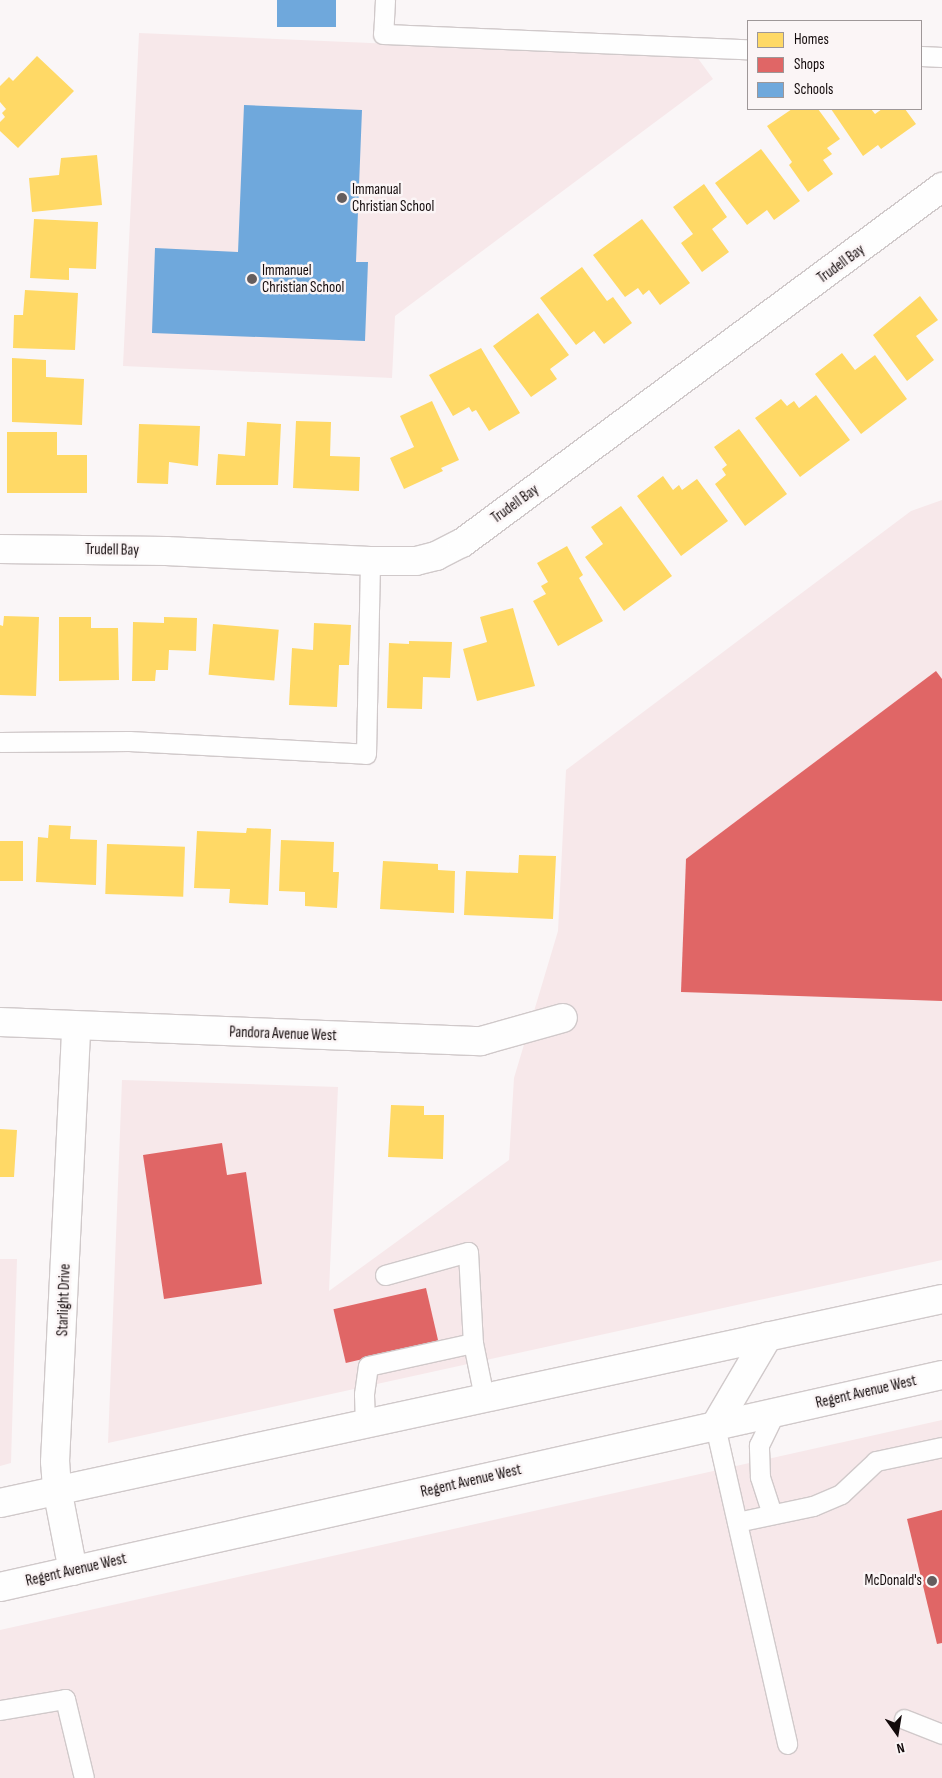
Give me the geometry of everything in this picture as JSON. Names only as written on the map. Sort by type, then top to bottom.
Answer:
[{"type":"street","name":"Trudell Bay","points":[[0,549],[166,551],[370,562],[416,561],[436,556],[462,543],[942,188]]},
{"type":"street","name":"Pandora Avenue West","points":[[0,1022],[481,1042],[563,1018]]},
{"type":"street","name":"Starlight Drive","points":[[73,1571],[57,1489],[55,1462],[76,1026]]},
{"type":"street","points":[[0,1503],[57,1489],[942,1299]]},
{"type":"street","points":[[715,1426],[768,1336]]},
{"type":"street","name":"Regent Avenue West","points":[[0,1587],[942,1375]]},
{"type":"lane","points":[[385,0],[383,34],[747,49]]},
{"type":"lane","points":[[922,56],[942,57]]},
{"type":"lane","points":[[0,742],[129,741],[366,754],[370,562]]},
{"type":"lane","points":[[384,1276],[468,1252],[474,1343],[484,1398]]},
{"type":"lane","points":[[366,1423],[364,1394],[368,1366],[474,1343]]},
{"type":"lane","points":[[772,1514],[760,1477],[759,1446],[775,1412]]},
{"type":"lane","points":[[715,1426],[788,1744]]},
{"type":"lane","points":[[737,1522],[814,1506],[841,1494],[876,1462],[942,1447]]},
{"type":"lane","points":[[0,1710],[65,1699],[84,1778]]},
{"type":"lane","points":[[904,1719],[942,1734]]},
{"type":"shaded area","name":"Immanual Christian School","points":[[139,33],[697,57],[713,79],[395,316],[392,378],[123,366]]},
{"type":"shaded area","points":[[942,500],[942,1260],[108,1443],[122,1080],[338,1087],[329,1291],[509,1160],[514,1078],[558,931],[566,770],[911,511]]},
{"type":"shaded area","points":[[0,1259],[17,1259],[11,1463],[0,1466]]},
{"type":"shaded area","points":[[942,1420],[942,1778],[0,1778],[0,1630]]},
{"type":"building: Homes","points":[[37,56],[74,91],[18,148],[0,131],[0,122],[5,117],[2,113],[6,109],[0,102],[0,86],[9,77],[13,81]]},
{"type":"building: Homes","points":[[791,110],[819,110],[840,139],[827,148],[832,154],[823,160],[833,174],[808,192],[789,165],[792,162],[767,126]]},
{"type":"building: Homes","points":[[832,110],[872,110],[875,114],[881,110],[906,110],[916,124],[881,149],[878,145],[863,156]]},
{"type":"building: Homes","points":[[761,149],[800,201],[774,220],[767,210],[747,225],[715,183]]},
{"type":"building: Homes","points":[[97,155],[102,205],[32,212],[29,178],[59,175],[61,158]]},
{"type":"building: Homes","points":[[704,184],[727,217],[712,229],[729,252],[702,272],[681,243],[693,234],[673,207]]},
{"type":"building: Homes","points":[[34,219],[98,222],[96,269],[69,268],[69,280],[30,278]]},
{"type":"building: Homes","points":[[642,219],[690,283],[660,305],[649,290],[643,295],[638,288],[625,297],[593,255]]},
{"type":"building: Homes","points":[[582,267],[607,301],[613,297],[632,323],[604,344],[594,331],[576,345],[540,298]]},
{"type":"building: Homes","points":[[25,290],[78,293],[75,350],[13,348],[14,315],[23,315]]},
{"type":"building: Homes","points":[[920,296],[938,320],[916,336],[934,360],[907,381],[873,335]]},
{"type":"building: Homes","points":[[538,313],[569,355],[550,369],[557,379],[531,397],[493,346]]},
{"type":"building: Homes","points":[[481,348],[520,413],[489,431],[476,410],[472,412],[469,407],[453,416],[429,375]]},
{"type":"building: Homes","points":[[842,353],[855,370],[875,355],[907,399],[861,434],[815,374]]},
{"type":"building: Homes","points":[[12,358],[46,360],[46,377],[84,379],[82,425],[12,422]]},
{"type":"building: Homes","points":[[816,395],[850,440],[800,477],[755,418],[781,399],[787,406],[794,401],[799,408]]},
{"type":"building: Homes","points":[[432,401],[459,460],[441,468],[443,471],[404,489],[390,458],[414,447],[400,416]]},
{"type":"building: Homes","points":[[296,421],[331,422],[330,456],[360,457],[359,491],[293,488]]},
{"type":"building: Homes","points":[[247,422],[281,424],[278,485],[216,485],[218,454],[245,456]]},
{"type":"building: Homes","points":[[139,424],[200,426],[198,466],[169,462],[168,484],[137,483]]},
{"type":"building: Homes","points":[[739,429],[787,494],[745,526],[715,484],[726,475],[722,469],[727,465],[714,447]]},
{"type":"building: Homes","points":[[7,432],[57,432],[57,455],[87,455],[87,493],[7,493]]},
{"type":"building: Homes","points":[[663,476],[673,490],[679,485],[682,490],[697,479],[728,521],[681,556],[637,496]]},
{"type":"building: Homes","points":[[621,506],[672,576],[624,611],[585,557],[603,544],[591,527]]},
{"type":"building: Homes","points":[[567,546],[583,575],[579,578],[603,621],[558,646],[533,601],[546,594],[541,586],[548,582],[537,563]]},
{"type":"building: Homes","points":[[513,608],[535,686],[477,701],[463,649],[487,642],[480,617]]},
{"type":"building: Homes","points":[[4,616],[39,617],[36,696],[0,695],[0,625],[3,626]]},
{"type":"building: Homes","points":[[59,617],[91,617],[91,628],[118,628],[119,680],[59,681]]},
{"type":"building: Homes","points":[[164,617],[197,618],[196,651],[169,650],[168,670],[156,670],[155,681],[132,681],[133,622],[164,623]]},
{"type":"building: Homes","points":[[314,623],[351,625],[349,665],[339,665],[337,707],[289,705],[292,648],[313,650]]},
{"type":"building: Homes","points":[[213,624],[279,630],[274,681],[209,675]]},
{"type":"building: Homes","points":[[409,641],[452,642],[450,678],[423,677],[422,709],[387,708],[389,643],[409,644]]},
{"type":"building: Homes","points":[[49,825],[71,826],[70,839],[97,840],[96,885],[36,882],[38,837],[48,838]]},
{"type":"building: Homes","points":[[247,828],[271,829],[268,905],[229,903],[230,889],[194,888],[197,831],[246,833]]},
{"type":"building: Homes","points":[[281,840],[334,842],[333,872],[339,872],[337,908],[305,906],[305,892],[279,891]]},
{"type":"building: Homes","points":[[0,841],[23,841],[23,881],[0,881]]},
{"type":"building: Homes","points":[[107,844],[185,847],[183,897],[105,894]]},
{"type":"building: Homes","points":[[519,855],[556,856],[553,919],[464,915],[466,871],[518,873]]},
{"type":"building: Homes","points":[[383,861],[438,864],[438,870],[455,871],[454,913],[380,909]]},
{"type":"building: Homes","points":[[391,1105],[424,1106],[424,1115],[444,1115],[443,1159],[388,1157]]},
{"type":"building: Homes","points":[[0,1129],[17,1130],[14,1177],[0,1177]]},
{"type":"building: Shops","points":[[936,671],[942,679],[942,1001],[681,992],[686,859]]},
{"type":"building: Shops","points":[[222,1143],[227,1175],[246,1172],[262,1284],[164,1299],[143,1155]]},
{"type":"building: Shops","points":[[426,1288],[438,1342],[346,1363],[333,1309]]},
{"type":"building: Shops","name":"McDonald's","points":[[942,1510],[942,1643],[937,1644],[907,1519]]},
{"type":"building: Schools","points":[[277,0],[336,0],[336,27],[277,27]]},
{"type":"building: Schools","points":[[244,105],[362,110],[356,262],[368,262],[365,341],[152,333],[155,248],[238,252]]},
{"type":"place","name":"Immanual Christian School","points":[[342,198]]},
{"type":"place","name":"Immanuel Christian School","points":[[252,279]]},
{"type":"place","name":"McDonald's","points":[[932,1581]]}]
